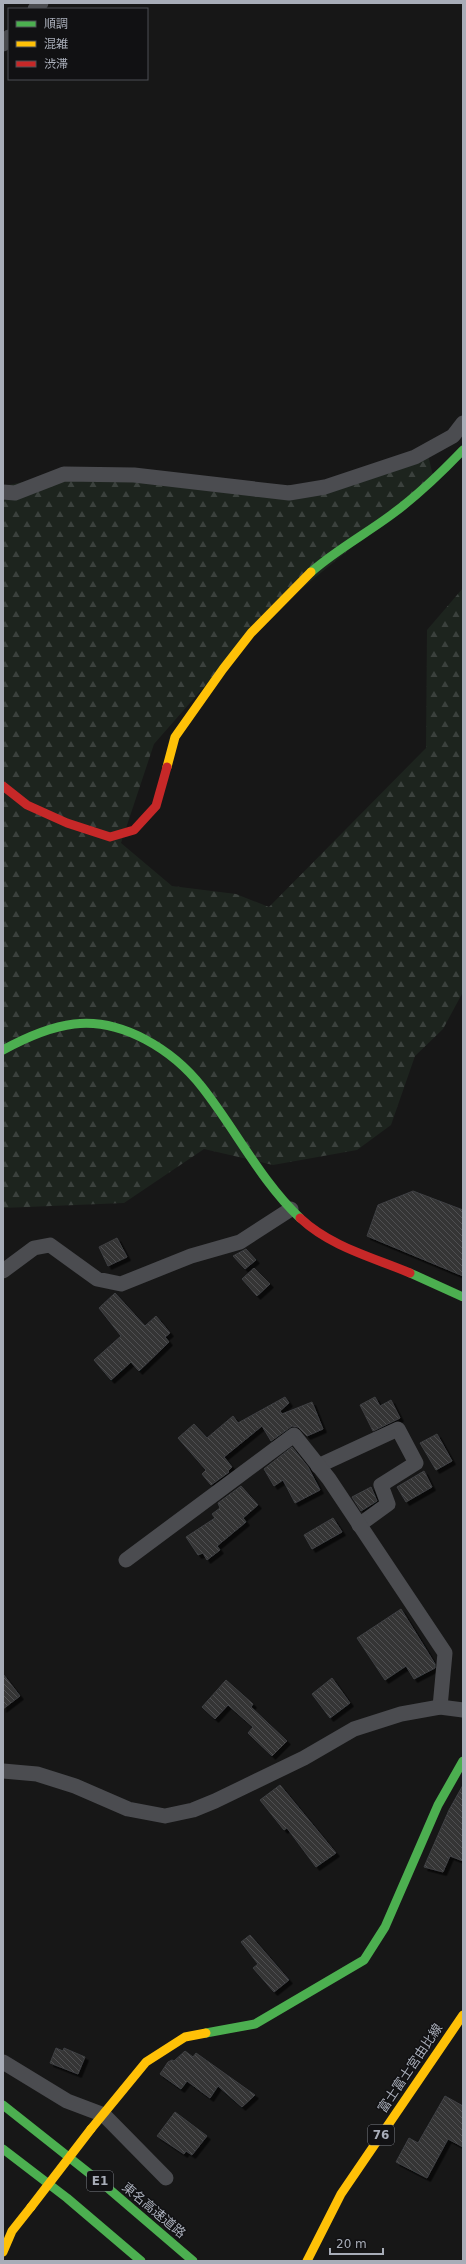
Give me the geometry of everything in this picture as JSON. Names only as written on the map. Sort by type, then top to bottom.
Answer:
[{"type":"main road","points":[[3,786],[27,805],[67,823],[110,837],[134,830],[156,806],[175,737],[223,669],[251,633],[285,597],[330,556],[390,516],[434,480],[463,450]]},
{"type":"main road","points":[[3,1050],[39,1034],[74,1024],[112,1026],[142,1039],[175,1059],[199,1082],[264,1177],[291,1209],[311,1228],[340,1246],[438,1284],[463,1297]]},
{"type":"main road","points":[[3,2252],[12,2231],[91,2129],[146,2062],[185,2038],[255,2024],[364,1960],[385,1927],[438,1805],[463,1761]]},
{"type":"main road","name":"富士富士宮由比線","points":[[307,2261],[321,2230],[341,2194],[463,2015]]},
{"type":"main road","name":"東名高速道路","points":[[3,2105],[109,2189],[193,2261]]},
{"type":"main road","name":"E1","points":[[3,2149],[67,2198],[141,2261]]},
{"type":"street","points":[[3,492],[15,493],[64,474],[134,475],[289,494],[325,487],[416,457],[452,436],[463,423]]},
{"type":"street","points":[[3,1270],[34,1248],[50,1245],[97,1279],[121,1284],[191,1256],[240,1242],[291,1209]]},
{"type":"street","points":[[318,1466],[398,1429],[416,1463],[381,1485],[388,1504],[359,1525]]},
{"type":"street","points":[[126,1560],[294,1436],[318,1466],[445,1653],[440,1707]]},
{"type":"street","points":[[3,1771],[37,1774],[75,1786],[128,1809],[165,1816],[193,1810],[215,1801],[304,1758],[354,1730],[401,1714],[440,1707],[463,1710]]},
{"type":"street","points":[[3,2062],[67,2100],[104,2115],[166,2178]]},
{"type":"green space","points":[[428,455],[434,480],[262,621],[154,744],[121,843],[172,886],[236,894],[269,907],[426,748],[427,630],[463,588],[463,992],[443,1029],[415,1056],[391,1125],[357,1150],[273,1165],[204,1149],[124,1203],[3,1208],[3,486],[64,474],[325,487]]},
{"type":"building","points":[[413,1191],[463,1210],[463,1276],[367,1236],[378,1205]]},
{"type":"building","points":[[117,1238],[127,1257],[108,1266],[99,1247]]},
{"type":"building","points":[[246,1249],[256,1260],[245,1269],[233,1256]]},
{"type":"building","points":[[254,1268],[270,1284],[257,1296],[242,1279]]},
{"type":"building","points":[[115,1293],[145,1326],[156,1316],[170,1333],[165,1337],[169,1342],[139,1371],[131,1362],[111,1380],[94,1360],[121,1336],[99,1308]]},
{"type":"building","points":[[285,1397],[289,1403],[280,1411],[282,1414],[312,1402],[323,1429],[307,1436],[298,1427],[292,1426],[271,1441],[262,1426],[224,1457],[232,1467],[228,1471],[229,1472],[211,1485],[202,1474],[206,1470],[178,1438],[194,1424],[207,1438],[233,1416],[238,1423]]},
{"type":"building","points":[[375,1397],[380,1406],[391,1400],[400,1418],[373,1431],[360,1405]]},
{"type":"building","points":[[437,1434],[452,1461],[436,1470],[420,1443]]},
{"type":"building","points":[[292,1447],[308,1467],[320,1490],[295,1503],[283,1480],[274,1486],[264,1469]]},
{"type":"building","points":[[424,1471],[432,1487],[406,1502],[397,1487]]},
{"type":"building","points":[[241,1486],[258,1505],[243,1518],[246,1522],[217,1546],[220,1550],[207,1560],[203,1553],[198,1555],[186,1537],[215,1518],[212,1514],[220,1508],[218,1503]]},
{"type":"building","points":[[371,1487],[377,1501],[361,1511],[352,1497]]},
{"type":"building","points":[[333,1518],[342,1532],[312,1549],[304,1535]]},
{"type":"building","points":[[401,1609],[435,1664],[435,1668],[414,1679],[406,1666],[385,1680],[357,1638]]},
{"type":"building","points":[[3,1674],[20,1696],[3,1709]]},
{"type":"building","points":[[332,1678],[350,1703],[330,1718],[312,1694]]},
{"type":"building","points":[[226,1680],[253,1704],[251,1707],[287,1741],[272,1756],[248,1733],[253,1727],[228,1705],[215,1719],[202,1707]]},
{"type":"building","points":[[280,1785],[336,1853],[316,1867],[287,1828],[284,1830],[260,1800]]},
{"type":"building","points":[[463,1785],[463,1861],[450,1856],[443,1872],[424,1867],[449,1810]]},
{"type":"building","points":[[250,1935],[289,1980],[274,1992],[253,1968],[258,1964],[241,1942]]},
{"type":"building","points":[[56,2048],[63,2051],[64,2048],[85,2057],[78,2074],[50,2063]]},
{"type":"building","points":[[185,2051],[193,2057],[196,2053],[255,2095],[242,2107],[218,2086],[210,2098],[187,2081],[181,2089],[160,2074],[168,2062],[172,2060],[174,2061]]},
{"type":"building","points":[[445,2096],[463,2106],[463,2147],[448,2139],[427,2178],[396,2162],[409,2138],[418,2143]]},
{"type":"building","points":[[175,2112],[207,2136],[192,2155],[186,2151],[184,2154],[157,2136]]},
{"type":"traffic: fast","points":[[311,572],[330,557],[401,508],[446,468],[463,450]]},
{"type":"traffic: fast","points":[[3,1050],[37,1034],[65,1025],[74,1024],[92,1023],[110,1026],[145,1039],[177,1061],[190,1073],[214,1103],[260,1171],[300,1218]]},
{"type":"traffic: fast","points":[[410,1273],[463,1297]]},
{"type":"traffic: fast","points":[[206,2033],[255,2024],[364,1960],[385,1927],[438,1805],[463,1761]]},
{"type":"traffic: fast","points":[[3,2105],[109,2189],[193,2261]]},
{"type":"traffic: fast","points":[[3,2149],[67,2198],[141,2261]]},
{"type":"traffic: slow","points":[[167,767],[175,737],[223,669],[251,633],[311,572]]},
{"type":"traffic: slow","points":[[307,2261],[341,2194],[463,2015]]},
{"type":"traffic: slow","points":[[91,2129],[146,2062],[185,2037],[206,2033]]},
{"type":"traffic: slow","points":[[31,2207],[91,2129]]},
{"type":"traffic: slow","points":[[3,2252],[12,2231],[31,2207]]},
{"type":"traffic: jam","points":[[3,786],[27,805],[67,823],[110,837],[134,830],[156,806],[167,767]]},
{"type":"traffic: jam","points":[[300,1218],[325,1237],[338,1244],[410,1273]]}]
